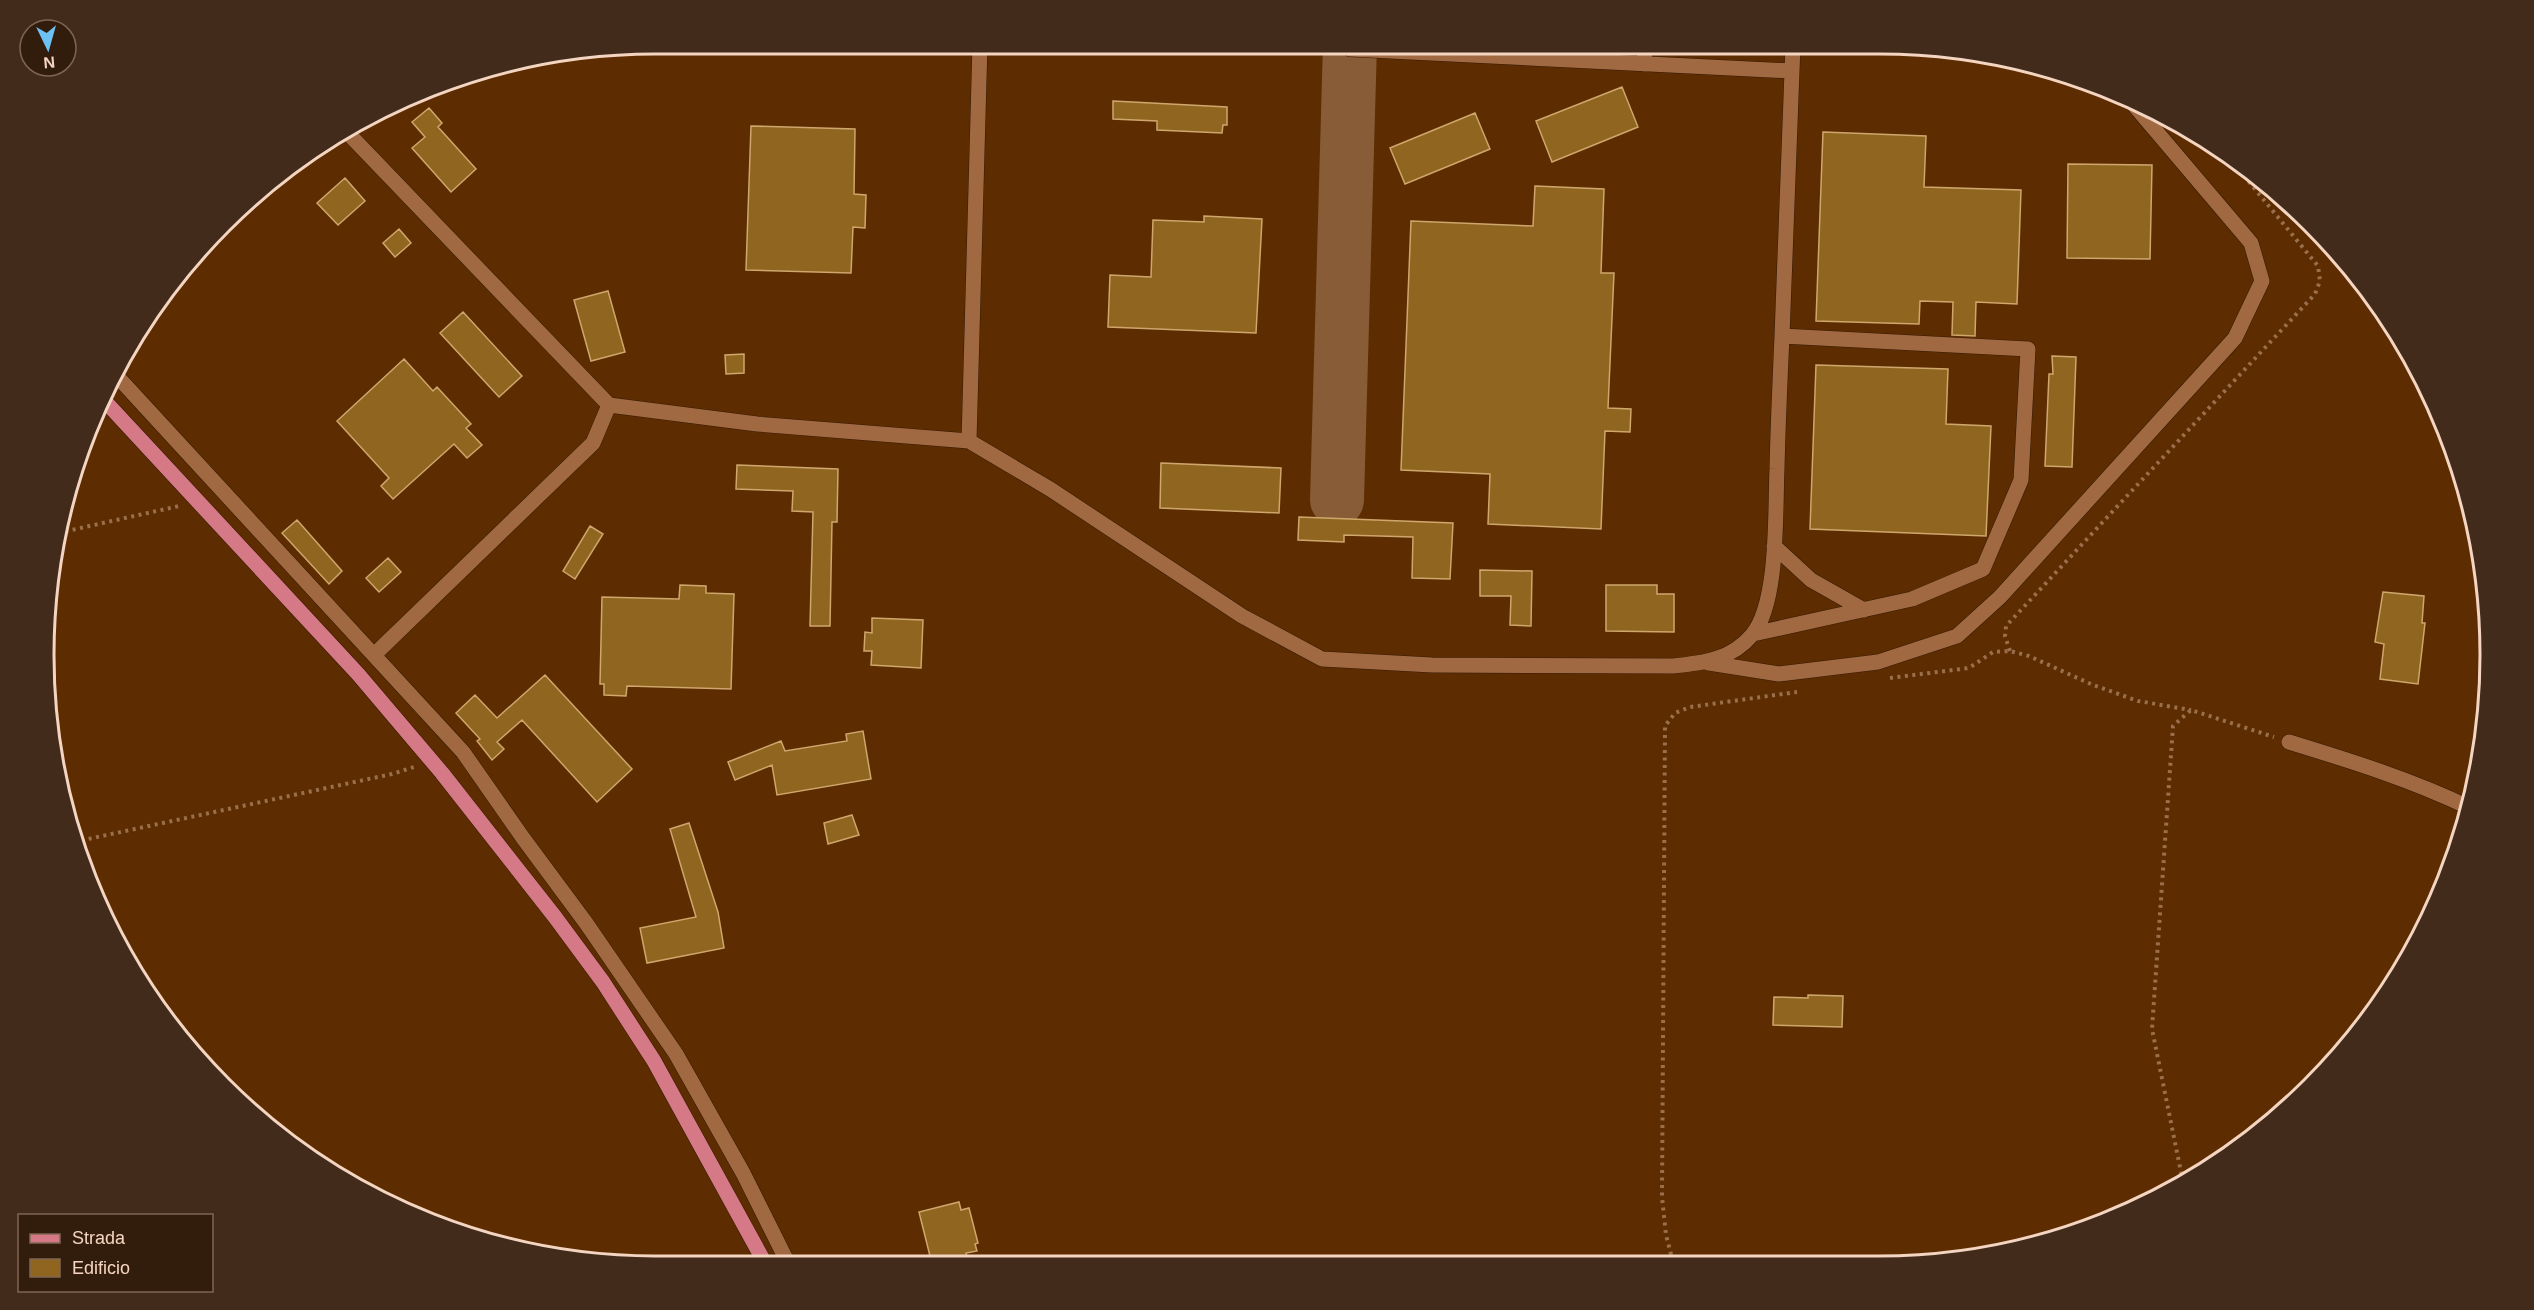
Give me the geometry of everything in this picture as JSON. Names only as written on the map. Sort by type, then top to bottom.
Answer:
[{"type":"main road","points":[[109,405],[358,674],[432,762],[555,917],[603,982],[654,1061],[761,1256]]},
{"type":"street","points":[[969,441],[980,54]]},
{"type":"street","points":[[1434,54],[1792,71]]},
{"type":"street","points":[[1644,64],[1645,54]]},
{"type":"street","points":[[1710,663],[1735,650],[1753,634],[1767,606],[1774,546],[1793,54]]},
{"type":"street","points":[[351,137],[609,405],[757,424],[969,441],[1050,489],[1242,616],[1322,659],[1443,665],[1674,666],[1710,663],[1779,674],[1878,662],[1957,636],[2000,597],[2235,338],[2262,281],[2251,243],[2142,115]]},
{"type":"street","points":[[1753,634],[1912,599],[1983,569],[2021,480],[2028,349],[1782,336]]},
{"type":"street","points":[[121,380],[463,752],[670,1045],[743,1173],[784,1256]]},
{"type":"street","points":[[375,654],[593,443],[609,405]]},
{"type":"street","points":[[1774,546],[1811,580],[1864,610]]},
{"type":"street","points":[[2289,742],[2368,766],[2461,804]]},
{"type":"path","points":[[67,531],[198,501]]},
{"type":"path","points":[[1884,679],[1970,668],[1993,652],[2010,651],[2029,656],[2093,686],[2138,701],[2191,710],[2289,742]]},
{"type":"path","points":[[1671,1256],[1666,1235],[1662,1197],[1665,726],[1675,713],[1690,707],[1804,690]]},
{"type":"path","points":[[2181,1174],[2152,1029],[2173,726],[2191,710]]},
{"type":"path","points":[[83,840],[392,774],[432,762]]},
{"type":"building","points":[[1622,87],[1638,127],[1552,162],[1536,121]]},
{"type":"building","points":[[1113,101],[1227,107],[1227,125],[1223,125],[1222,133],[1157,130],[1157,121],[1113,119]]},
{"type":"building","points":[[429,108],[442,123],[438,127],[476,169],[451,192],[412,148],[425,137],[412,122]]},
{"type":"building","points":[[1475,113],[1490,149],[1405,184],[1390,148]]},
{"type":"building","points":[[751,126],[855,129],[854,194],[866,195],[865,228],[853,227],[851,273],[746,270]]},
{"type":"building","points":[[1823,132],[1926,136],[1924,187],[2021,190],[2017,304],[1976,302],[1975,336],[1952,335],[1953,302],[1920,301],[1919,324],[1816,321]]},
{"type":"building","points":[[2068,164],[2152,165],[2150,259],[2067,258]]},
{"type":"building","points":[[345,178],[365,201],[338,225],[317,203]]},
{"type":"building","points":[[1535,186],[1604,189],[1601,273],[1614,273],[1608,408],[1631,409],[1630,432],[1605,431],[1601,529],[1488,524],[1490,474],[1401,470],[1411,221],[1533,226]]},
{"type":"building","points":[[1204,216],[1262,219],[1256,333],[1108,327],[1110,275],[1151,277],[1153,220],[1204,222]]},
{"type":"building","points":[[399,229],[411,243],[395,257],[383,243]]},
{"type":"building","points":[[608,291],[625,352],[591,361],[574,300]]},
{"type":"building","points":[[463,312],[522,376],[499,397],[440,333]]},
{"type":"building","points":[[744,354],[744,373],[726,374],[725,355]]},
{"type":"building","points":[[2052,356],[2076,357],[2072,467],[2045,466],[2049,374],[2053,374]]},
{"type":"building","points":[[404,359],[433,391],[437,387],[471,424],[466,428],[482,445],[467,458],[454,444],[393,499],[381,486],[389,478],[337,421]]},
{"type":"building","points":[[1816,365],[1948,369],[1946,424],[1991,426],[1986,536],[1810,529]]},
{"type":"building","points":[[1161,463],[1281,468],[1279,513],[1160,508]]},
{"type":"building","points":[[737,465],[838,469],[837,522],[832,522],[830,626],[810,626],[813,512],[792,511],[793,491],[736,489]]},
{"type":"building","points":[[1299,517],[1453,523],[1450,579],[1412,578],[1413,537],[1344,535],[1344,542],[1298,540]]},
{"type":"building","points":[[297,520],[342,571],[329,584],[282,533]]},
{"type":"building","points":[[590,526],[603,534],[575,579],[563,571]]},
{"type":"building","points":[[388,558],[401,572],[379,592],[366,578]]},
{"type":"building","points":[[1480,570],[1532,571],[1531,626],[1510,625],[1511,596],[1480,596]]},
{"type":"building","points":[[680,585],[706,586],[706,593],[734,594],[731,689],[627,686],[626,696],[604,695],[604,684],[600,684],[602,597],[679,599]]},
{"type":"building","points":[[1606,585],[1657,585],[1657,594],[1674,594],[1674,632],[1606,631]]},
{"type":"building","points":[[2383,592],[2424,596],[2422,623],[2425,623],[2418,684],[2380,679],[2384,644],[2375,642]]},
{"type":"building","points":[[872,618],[923,620],[921,668],[871,665],[872,651],[864,651],[865,632],[872,633]]},
{"type":"building","points":[[545,675],[632,769],[597,802],[522,720],[497,742],[504,749],[492,760],[477,741],[480,739],[456,713],[475,695],[497,718]]},
{"type":"building","points":[[863,731],[871,779],[777,795],[772,765],[735,780],[728,762],[781,741],[785,751],[847,741],[846,734]]},
{"type":"building","points":[[852,815],[859,835],[828,844],[824,823]]},
{"type":"building","points":[[689,823],[718,912],[724,948],[647,963],[640,928],[696,917],[670,829]]},
{"type":"building","points":[[1808,995],[1843,996],[1842,1027],[1773,1025],[1774,997],[1808,998]]},
{"type":"building","points":[[959,1202],[961,1210],[969,1208],[978,1243],[975,1244],[977,1251],[966,1253],[967,1256],[930,1256],[919,1212]]},
{"type":"taxiway","points":[[1337,500],[1350,54]]}]
